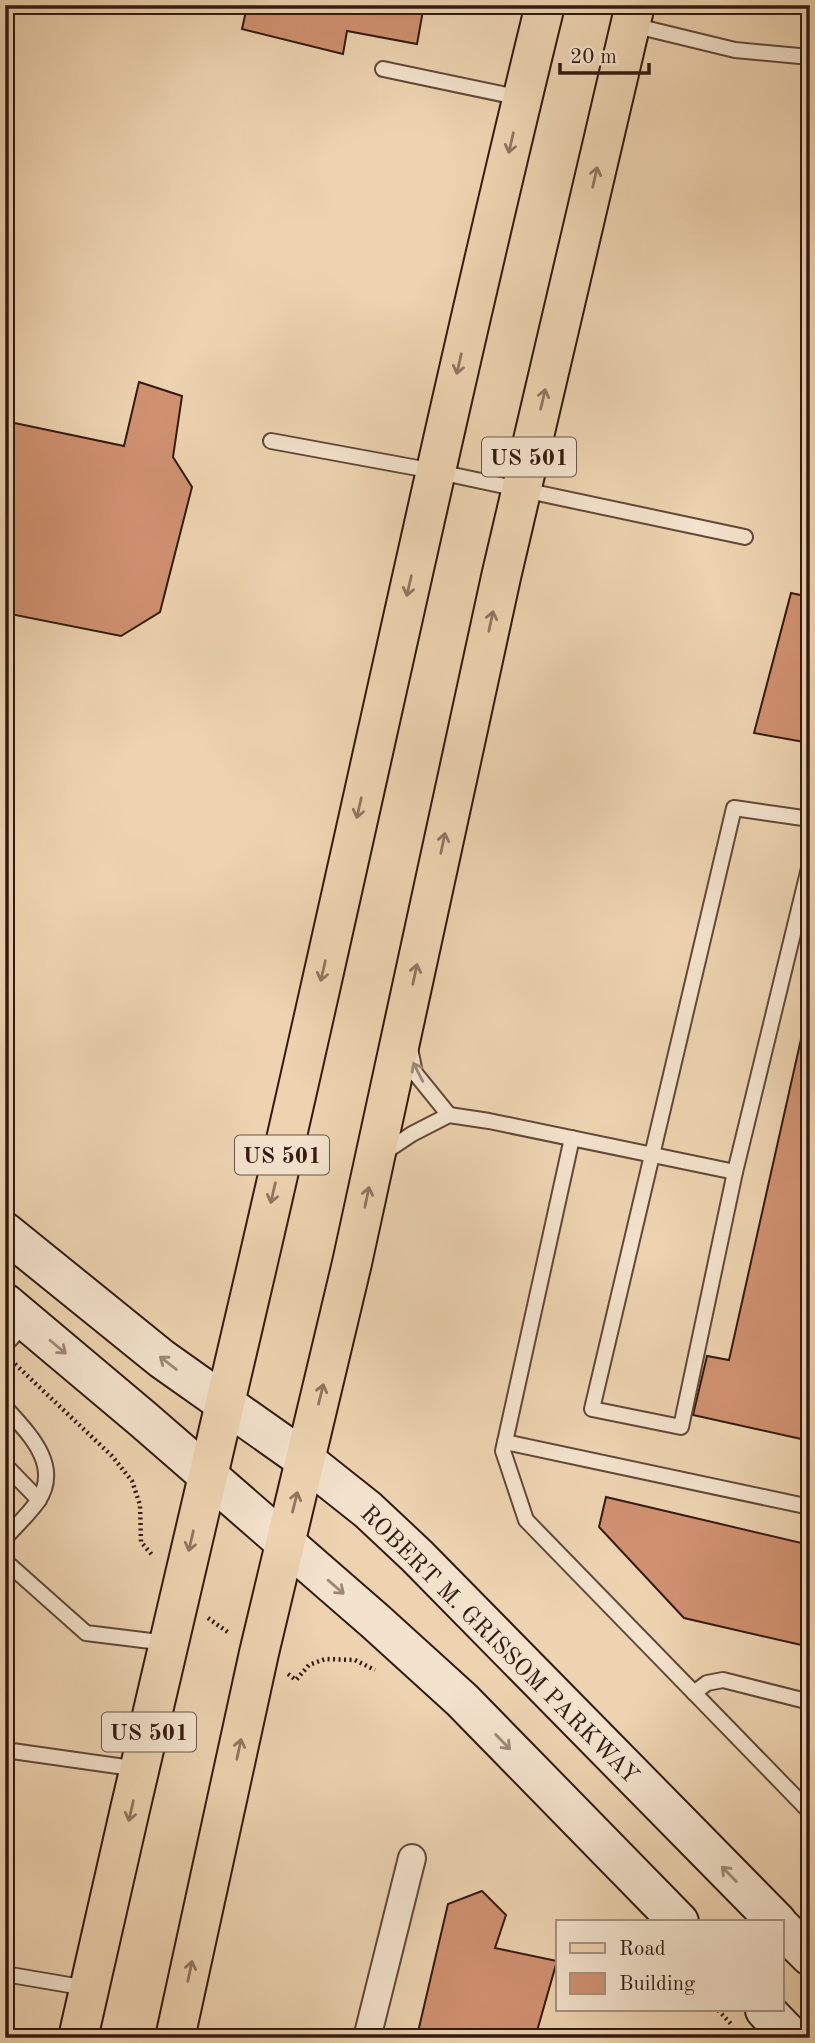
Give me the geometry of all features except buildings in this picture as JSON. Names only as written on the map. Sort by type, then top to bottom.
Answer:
[{"type":"main road","name":"US 501","points":[[78,2038],[180,1589],[254,1280],[434,471],[545,5]]},
{"type":"main road","name":"US 501","points":[[175,2038],[259,1653],[375,1159],[521,491],[633,15]]},
{"type":"main road","name":"ROBERT M. GRISSOM PARKWAY","points":[[5,1232],[163,1359],[305,1460],[368,1510],[417,1556],[775,1920]]},
{"type":"main road","points":[[13,1323],[207,1475],[463,1700],[677,1920]]},
{"type":"main road","points":[[784,1929],[810,1956]]},
{"type":"main road","points":[[766,2011],[792,2038]]},
{"type":"street","points":[[367,2038],[412,1858]]},
{"type":"lane","points":[[633,15],[735,50],[810,57]]},
{"type":"lane","points":[[383,69],[522,98]]},
{"type":"lane","points":[[271,441],[434,471],[745,537]]},
{"type":"lane","points":[[810,820],[734,808],[592,1409],[681,1427],[735,1172],[810,864]]},
{"type":"lane","points":[[404,1022],[415,1073],[449,1115]]},
{"type":"lane","points":[[375,1159],[412,1134],[449,1115],[735,1172]]},
{"type":"lane","points":[[572,1138],[503,1451],[526,1520],[810,1812]]},
{"type":"lane","points":[[5,1407],[36,1442],[48,1474],[39,1500],[5,1538]]},
{"type":"lane","points":[[505,1442],[810,1507]]},
{"type":"lane","points":[[5,1465],[39,1500]]},
{"type":"lane","points":[[5,1561],[86,1633],[168,1644]]},
{"type":"lane","points":[[694,1693],[707,1683],[723,1680],[810,1702]]},
{"type":"lane","points":[[5,1749],[140,1770]]},
{"type":"lane","points":[[5,1974],[90,1988]]},
{"type":"path","points":[[13,1363],[112,1456],[132,1481],[140,1505],[141,1542],[206,1617],[296,1680],[309,1665],[325,1659],[355,1660],[385,1675]]}]
